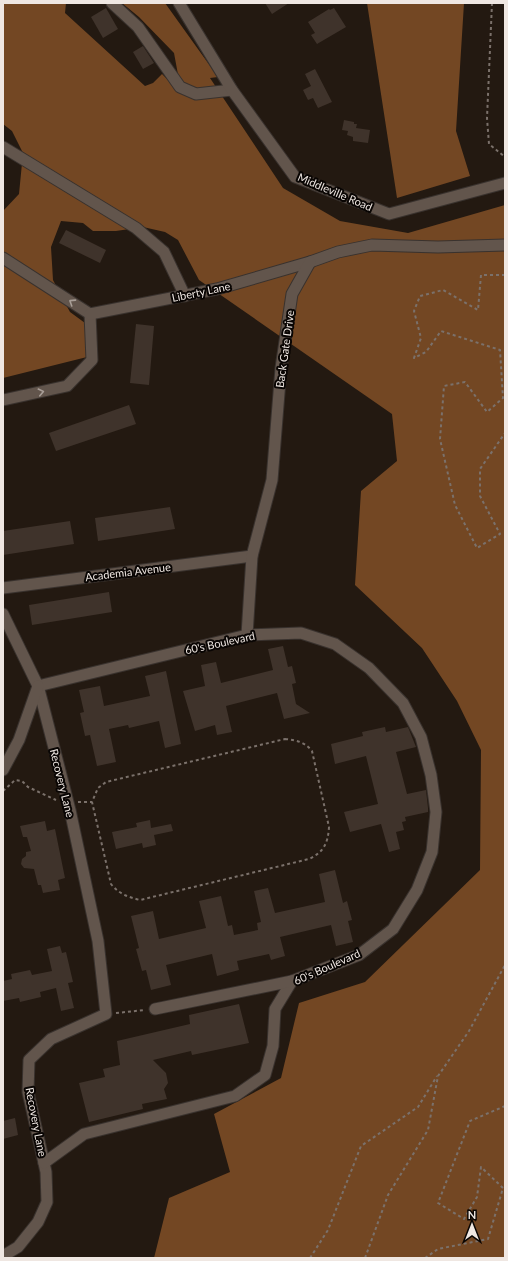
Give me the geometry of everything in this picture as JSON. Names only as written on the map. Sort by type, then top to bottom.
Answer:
[{"type":"street","points":[[112,3],[138,26],[180,86],[196,94],[232,90]]},
{"type":"street","name":"Middleville Road","points":[[179,3],[232,90],[295,178],[389,214],[505,183]]},
{"type":"street","points":[[3,148],[136,228],[164,252],[185,296]]},
{"type":"street","points":[[310,262],[338,252],[372,245],[438,247],[505,245]]},
{"type":"street","points":[[3,258],[90,314],[92,360],[68,386],[3,400]]},
{"type":"street","name":"Liberty Lane","points":[[90,314],[217,289],[310,262]]},
{"type":"street","name":"Back Gate Drive","points":[[247,635],[252,556],[272,480],[281,368],[292,294],[310,262]]},
{"type":"street","name":"Academia Avenue","points":[[3,588],[252,556]]},
{"type":"street","name":"Recovery Lane","points":[[3,614],[38,686],[68,802],[101,958],[106,1014],[51,1039],[29,1060],[28,1092],[44,1163],[47,1202],[38,1222],[18,1247],[3,1256]]},
{"type":"street","name":"60's Boulevard","points":[[38,686],[247,635],[301,633],[335,644],[369,668],[403,703],[421,737],[431,775],[436,812],[432,852],[417,890],[393,929],[359,955],[292,981],[274,1009],[273,1046],[265,1075],[235,1096],[84,1134],[44,1163]]},
{"type":"street","points":[[3,770],[19,740],[38,686]]},
{"type":"street","points":[[155,1009],[292,981]]},
{"type":"path","points":[[492,3],[487,118],[489,144],[505,157]]},
{"type":"path","points":[[505,275],[481,275],[478,310],[443,290],[420,296],[414,311],[420,338],[414,358],[426,352],[441,331],[500,350],[503,398],[487,412],[465,382],[444,386],[440,439],[455,505],[477,548],[500,534],[480,496],[480,469],[505,433]]},
{"type":"path","points":[[285,739],[295,740],[307,745],[312,751],[329,828],[328,840],[324,849],[309,859],[140,900],[128,897],[117,891],[111,884],[92,802],[98,788],[106,782],[285,739]]},
{"type":"path","points":[[3,791],[15,780],[22,781],[28,787],[59,801],[92,802]]},
{"type":"path","points":[[310,1258],[328,1230],[361,1146],[418,1107],[469,1031],[505,965]]},
{"type":"path","points":[[106,1014],[155,1009]]},
{"type":"path","points":[[364,1258],[388,1195],[428,1130],[438,1076]]},
{"type":"path","points":[[425,1258],[438,1249],[488,1239],[503,1188],[481,1167],[477,1197],[464,1218],[438,1203],[470,1121],[505,1106]]},
{"type":"shaded area","points":[[3,3],[66,3],[65,13],[145,86],[153,83],[162,74],[170,82],[179,80],[174,53],[139,17],[122,3],[165,3],[218,77],[210,78],[283,188],[340,221],[408,233],[505,205],[505,1258],[154,1258],[169,1198],[230,1172],[214,1114],[281,1078],[299,1003],[365,982],[480,870],[481,750],[457,701],[422,648],[355,585],[361,491],[397,461],[392,414],[199,280],[178,240],[165,232],[143,227],[116,231],[93,231],[83,223],[61,221],[51,247],[53,280],[70,312],[85,323],[95,341],[87,357],[3,378],[3,211],[19,194],[23,153],[12,131],[3,124]]},
{"type":"shaded area","points":[[367,3],[464,3],[456,131],[470,176],[397,198]]},
{"type":"building","points":[[265,3],[289,3],[272,14]]},
{"type":"building","points":[[106,8],[118,29],[103,38],[91,17]]},
{"type":"building","points":[[334,8],[346,27],[317,44],[311,35],[315,33],[308,22],[329,9]]},
{"type":"building","points":[[143,46],[154,63],[143,69],[133,52]]},
{"type":"building","points":[[315,69],[332,102],[318,108],[313,98],[308,100],[303,90],[311,86],[305,74]]},
{"type":"building","points":[[344,120],[357,124],[356,128],[370,130],[368,143],[353,141],[353,137],[347,135],[348,131],[342,130]]},
{"type":"building","points":[[66,230],[106,250],[100,263],[59,243]]},
{"type":"building","points":[[136,324],[154,326],[149,385],[130,383]]},
{"type":"building","points":[[129,405],[136,424],[56,451],[49,433]]},
{"type":"building","points":[[170,507],[175,529],[98,541],[95,518]]},
{"type":"building","points":[[70,521],[74,544],[3,555],[3,531]]},
{"type":"building","points":[[109,592],[112,612],[32,625],[29,605]]},
{"type":"building","points":[[283,646],[288,667],[292,666],[296,683],[292,684],[296,704],[310,713],[284,719],[277,693],[226,706],[232,732],[217,735],[215,725],[195,731],[183,691],[205,686],[201,665],[216,662],[221,683],[273,670],[268,649]]},
{"type":"building","points":[[166,671],[181,744],[165,748],[159,721],[129,728],[128,725],[109,729],[116,762],[97,766],[90,735],[85,736],[80,713],[84,712],[79,690],[100,686],[104,706],[150,696],[145,676]]},
{"type":"building","points":[[385,727],[386,732],[408,727],[416,747],[396,752],[407,794],[426,790],[428,808],[428,812],[405,817],[406,821],[402,822],[404,830],[396,832],[400,849],[389,852],[381,824],[350,832],[344,812],[378,804],[366,756],[335,764],[331,744],[363,736],[362,732]]},
{"type":"building","points":[[150,820],[151,828],[171,824],[173,831],[154,835],[156,845],[143,848],[142,843],[116,849],[112,832],[137,827],[136,823]]},
{"type":"building","points":[[45,821],[47,831],[55,829],[65,878],[58,880],[60,890],[43,893],[41,885],[38,885],[34,869],[24,868],[21,864],[22,859],[26,856],[26,852],[31,851],[27,837],[23,837],[20,826]]},
{"type":"building","points":[[335,870],[343,903],[347,901],[352,920],[348,921],[353,942],[336,946],[331,925],[280,937],[285,956],[271,960],[269,954],[237,961],[239,970],[217,976],[212,954],[166,965],[171,985],[151,990],[146,970],[142,971],[136,949],[139,948],[131,916],[153,911],[159,939],[206,928],[199,901],[221,896],[228,926],[232,925],[234,935],[258,930],[257,923],[261,922],[254,891],[268,888],[275,913],[325,902],[319,874]]},
{"type":"building","points":[[60,946],[62,953],[66,952],[73,982],[68,983],[74,1008],[61,1011],[56,988],[40,992],[41,997],[20,1002],[19,998],[3,1001],[3,981],[12,979],[11,974],[30,970],[32,975],[52,971],[47,949]]},
{"type":"building","points":[[239,1004],[249,1043],[192,1055],[191,1051],[153,1060],[166,1073],[168,1083],[164,1089],[167,1099],[142,1104],[143,1109],[89,1122],[79,1083],[105,1077],[103,1069],[120,1065],[117,1041],[190,1024],[189,1015]]},
{"type":"building","points":[[15,1118],[18,1135],[3,1139],[3,1121]]}]
